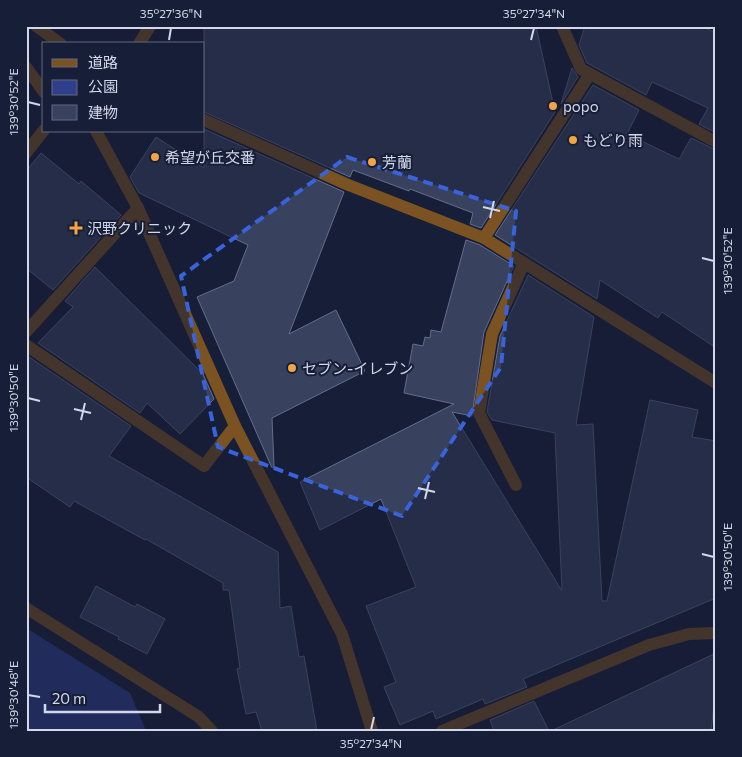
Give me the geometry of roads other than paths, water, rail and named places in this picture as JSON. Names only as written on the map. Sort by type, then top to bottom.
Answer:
[{"type":"street","points":[[36,26],[59,42]]},
{"type":"street","points":[[140,42],[150,26]]},
{"type":"street","points":[[562,26],[581,69],[716,142]]},
{"type":"street","points":[[26,67],[42,89]]},
{"type":"street","points":[[484,238],[590,74]]},
{"type":"street","points":[[205,120],[346,184],[484,238],[716,383]]},
{"type":"street","points":[[26,153],[42,132]]},
{"type":"street","points":[[97,132],[138,208],[235,426],[342,634],[372,731]]},
{"type":"street","points":[[26,332],[138,208]]},
{"type":"street","points":[[516,486],[479,413],[492,334],[524,263]]},
{"type":"street","points":[[26,345],[204,466],[235,426]]},
{"type":"street","points":[[26,608],[199,717],[212,731]]},
{"type":"street","points":[[442,731],[649,645],[689,634],[716,633]]},
{"type":"place","name":"popo","points":[[553,106]]},
{"type":"place","name":"もどり雨","points":[[573,140]]},
{"type":"place","name":"希望が丘交番","points":[[155,157]]},
{"type":"place","name":"芳蘭","points":[[372,162]]},
{"type":"place","name":"沢野クリニック","points":[[76,228]]},
{"type":"place","name":"セブン-イレブン","points":[[292,368]]}]
